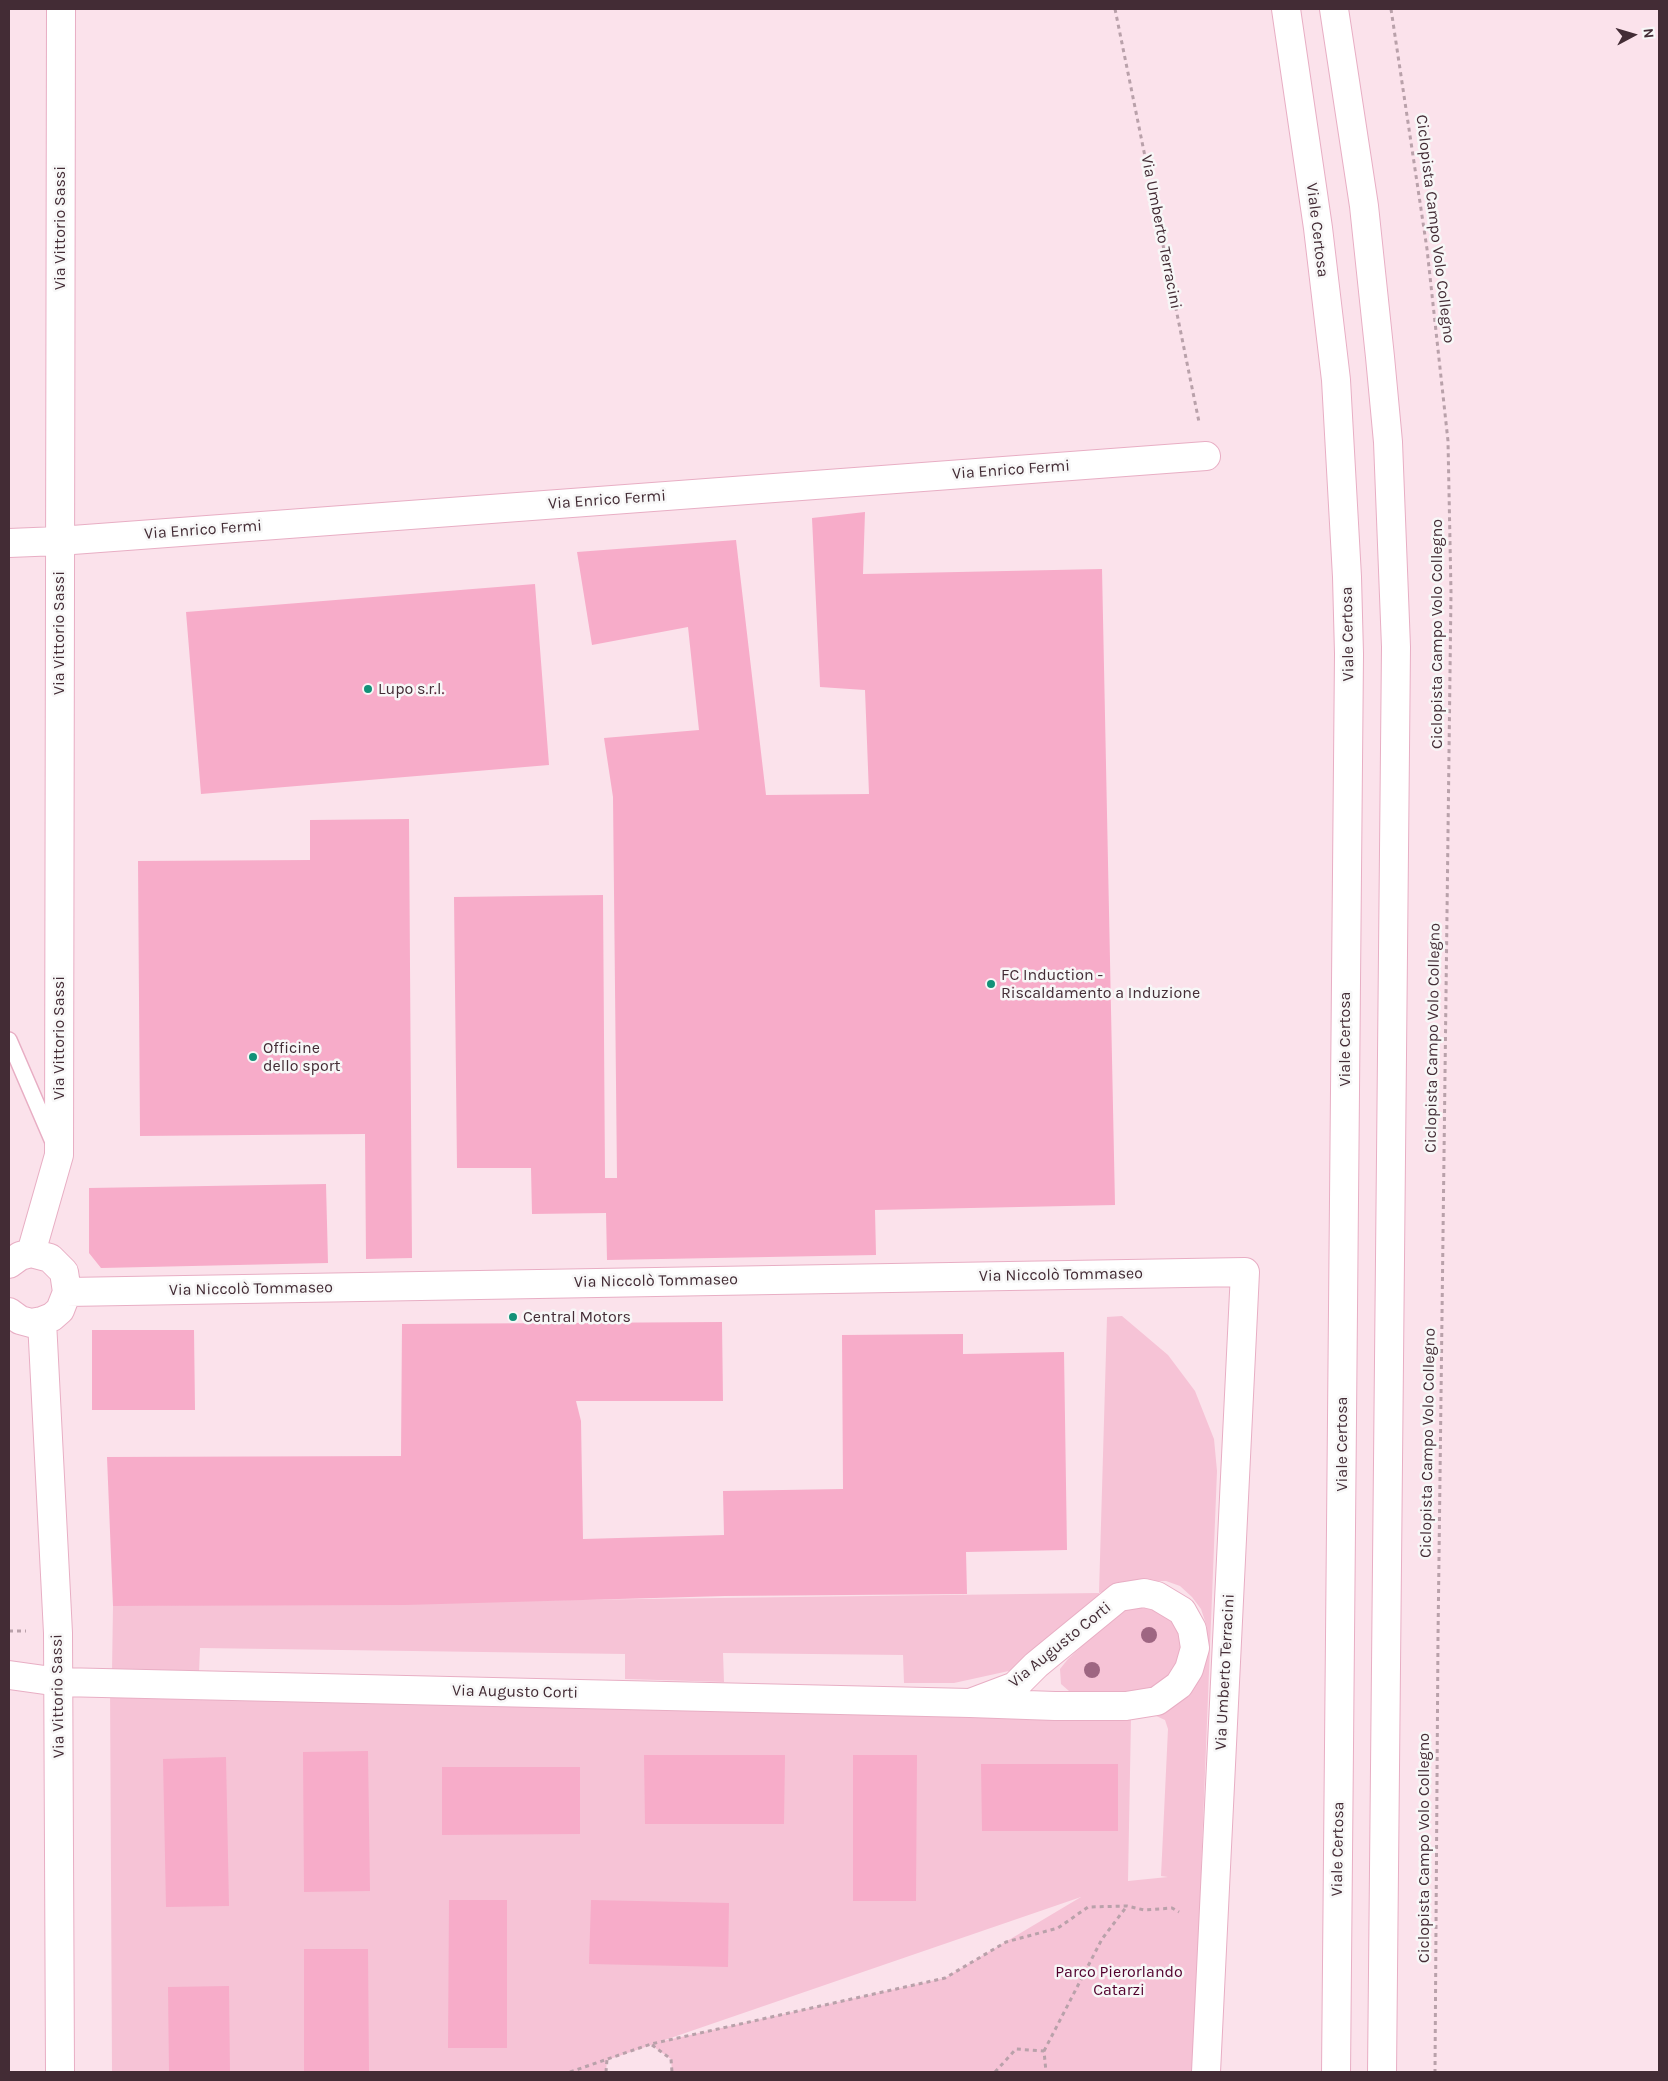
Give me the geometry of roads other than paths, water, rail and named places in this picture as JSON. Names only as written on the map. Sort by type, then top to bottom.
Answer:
[{"type":"street","name":"Via Vittorio Sassi","points":[[20,1258],[59,1155],[59,541],[62,9]]},
{"type":"street","name":"Viale Certosa","points":[[1286,9],[1318,228],[1336,380],[1347,587],[1348,664],[1336,2072]]},
{"type":"street","points":[[1334,9],[1364,206],[1380,357],[1388,442],[1396,647],[1382,2072]]},
{"type":"street","name":"Via Enrico Fermi","points":[[9,543],[59,541],[1206,456]]},
{"type":"street","points":[[9,1312],[20,1320],[31,1323],[42,1321],[52,1317],[60,1310],[67,1292],[64,1272],[50,1258],[20,1258]]},
{"type":"street","name":"Via Niccolò Tommaseo","points":[[67,1292],[1245,1272]]},
{"type":"street","name":"Via Umberto Terracini","points":[[1206,2072],[1245,1272]]},
{"type":"street","name":"Via Vittorio Sassi","points":[[42,1321],[58,1633],[60,2072]]},
{"type":"street","name":"Via Augusto Corti","points":[[9,1674],[59,1682],[1055,1706],[1126,1706],[1157,1701],[1179,1685],[1189,1669],[1194,1648],[1192,1629],[1182,1611],[1157,1596],[1144,1593],[1119,1598],[1036,1665],[1015,1686],[970,1703]]},
{"type":"lane","points":[[9,1040],[59,1155]]},
{"type":"place","name":"Lupo s.r.l.","points":[[368,689]]},
{"type":"place","name":"FC Induction - Riscaldamento a Induzione","points":[[991,984]]},
{"type":"place","name":"Officine dello sport","points":[[253,1057]]},
{"type":"place","name":"Central Motors","points":[[513,1317]]},
{"type":"park label","name":"Parco Pierorlando Catarzi","points":[[1119,1981]]}]
